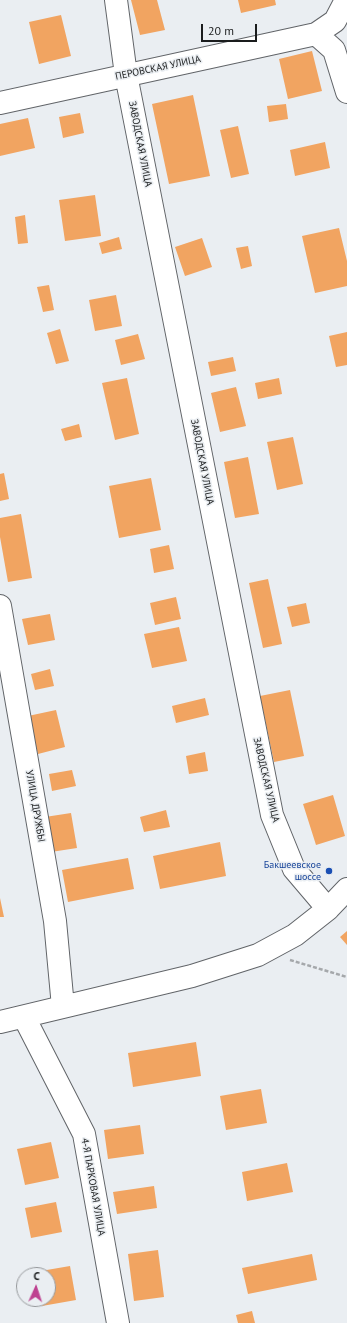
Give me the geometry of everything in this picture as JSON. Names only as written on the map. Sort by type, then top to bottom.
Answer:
[{"type":"street","name":"ЗАВОДСКАЯ УЛИЦА","points":[[116,0],[126,75],[272,815],[294,870],[328,909]]},
{"type":"street","points":[[346,0],[335,21],[316,34],[334,50],[347,92]]},
{"type":"street","name":"ПЕРОВСКАЯ УЛИЦА","points":[[0,103],[316,34]]},
{"type":"street","name":"УЛИЦА ДРУЖБЫ","points":[[0,606],[55,921],[63,1007]]},
{"type":"street","points":[[0,1022],[192,976],[258,955],[295,935],[328,909],[347,889]]},
{"type":"street","name":"4-Я ПАРКОВАЯ УЛИЦА","points":[[24,1017],[84,1134],[118,1323]]},
{"type":"path","points":[[258,955],[286,959],[347,977]]},
{"type":"building","points":[[131,0],[157,0],[165,30],[140,35]]},
{"type":"building","points":[[238,0],[275,0],[276,5],[241,13]]},
{"type":"building","points":[[61,15],[71,56],[39,64],[29,22]]},
{"type":"building","points":[[312,51],[322,91],[288,99],[279,59]]},
{"type":"building","points":[[193,95],[210,176],[169,184],[152,104]]},
{"type":"building","points":[[286,104],[288,119],[269,122],[267,106]]},
{"type":"building","points":[[80,113],[84,133],[63,138],[59,117]]},
{"type":"building","points":[[28,118],[35,148],[0,156],[0,124]]},
{"type":"building","points":[[238,126],[249,174],[231,178],[220,130]]},
{"type":"building","points":[[325,142],[330,168],[295,176],[290,150]]},
{"type":"building","points":[[95,195],[101,236],[65,241],[59,200]]},
{"type":"building","points":[[25,215],[28,243],[18,244],[15,217]]},
{"type":"building","points":[[339,228],[347,261],[347,286],[315,293],[302,236]]},
{"type":"building","points":[[119,237],[122,249],[102,254],[99,243]]},
{"type":"building","points":[[202,238],[212,267],[185,276],[175,247]]},
{"type":"building","points":[[248,246],[252,266],[241,269],[236,248]]},
{"type":"building","points":[[49,285],[54,310],[43,312],[37,287]]},
{"type":"building","points":[[116,295],[122,326],[95,331],[89,300]]},
{"type":"building","points":[[60,329],[69,361],[56,364],[47,333]]},
{"type":"building","points":[[347,332],[347,365],[336,367],[329,336]]},
{"type":"building","points":[[138,334],[145,359],[121,365],[115,340]]},
{"type":"building","points":[[233,357],[236,371],[211,376],[208,362]]},
{"type":"building","points":[[127,378],[139,434],[115,440],[102,383]]},
{"type":"building","points":[[279,378],[282,394],[258,399],[255,383]]},
{"type":"building","points":[[236,387],[246,426],[220,432],[211,393]]},
{"type":"building","points":[[79,424],[82,437],[65,441],[61,429]]},
{"type":"building","points":[[293,437],[303,484],[277,490],[267,442]]},
{"type":"building","points":[[248,457],[259,514],[235,518],[224,462]]},
{"type":"building","points":[[4,473],[9,499],[0,501],[0,474]]},
{"type":"building","points":[[151,478],[161,530],[119,538],[109,486]]},
{"type":"building","points":[[21,514],[32,578],[8,582],[0,537],[0,518]]},
{"type":"building","points":[[169,545],[174,569],[154,573],[150,549]]},
{"type":"building","points":[[268,579],[282,644],[263,648],[249,583]]},
{"type":"building","points":[[176,597],[181,619],[155,625],[150,603]]},
{"type":"building","points":[[306,603],[310,623],[292,627],[287,607]]},
{"type":"building","points":[[50,614],[55,640],[28,645],[22,619]]},
{"type":"building","points":[[179,627],[187,661],[152,668],[144,634]]},
{"type":"building","points":[[50,669],[54,686],[35,690],[31,674]]},
{"type":"building","points":[[290,690],[304,756],[274,762],[260,696]]},
{"type":"building","points":[[205,698],[209,715],[176,723],[172,706]]},
{"type":"building","points":[[56,710],[65,747],[38,754],[28,716]]},
{"type":"building","points":[[205,752],[208,771],[189,774],[186,756]]},
{"type":"building","points":[[72,770],[76,786],[52,791],[49,774]]},
{"type":"building","points":[[333,795],[345,836],[316,845],[303,804]]},
{"type":"building","points":[[166,810],[170,827],[144,832],[140,817]]},
{"type":"building","points":[[71,813],[77,848],[51,852],[45,817]]},
{"type":"building","points":[[220,842],[226,876],[160,889],[153,856]]},
{"type":"building","points":[[128,858],[134,889],[68,902],[62,870]]},
{"type":"building","points":[[0,898],[4,917],[0,917]]},
{"type":"building","points":[[347,931],[347,945],[340,937]]},
{"type":"building","points":[[196,1042],[201,1076],[133,1087],[128,1053]]},
{"type":"building","points":[[261,1089],[267,1123],[226,1130],[220,1096]]},
{"type":"building","points":[[140,1125],[144,1154],[108,1159],[104,1130]]},
{"type":"building","points":[[51,1142],[59,1178],[25,1185],[17,1149]]},
{"type":"building","points":[[287,1163],[293,1192],[247,1201],[242,1172]]},
{"type":"building","points":[[154,1186],[157,1208],[117,1214],[113,1192]]},
{"type":"building","points":[[56,1202],[62,1232],[31,1238],[25,1208]]},
{"type":"building","points":[[158,1250],[164,1297],[134,1301],[128,1254]]},
{"type":"building","points":[[312,1254],[317,1280],[248,1294],[242,1268]]},
{"type":"building","points":[[70,1266],[76,1300],[56,1304],[56,1268]]},
{"type":"building","points":[[252,1311],[255,1323],[238,1323],[236,1315]]},
{"type":"place","name":"Бакшеевское шоссе","points":[[329,871]]}]
